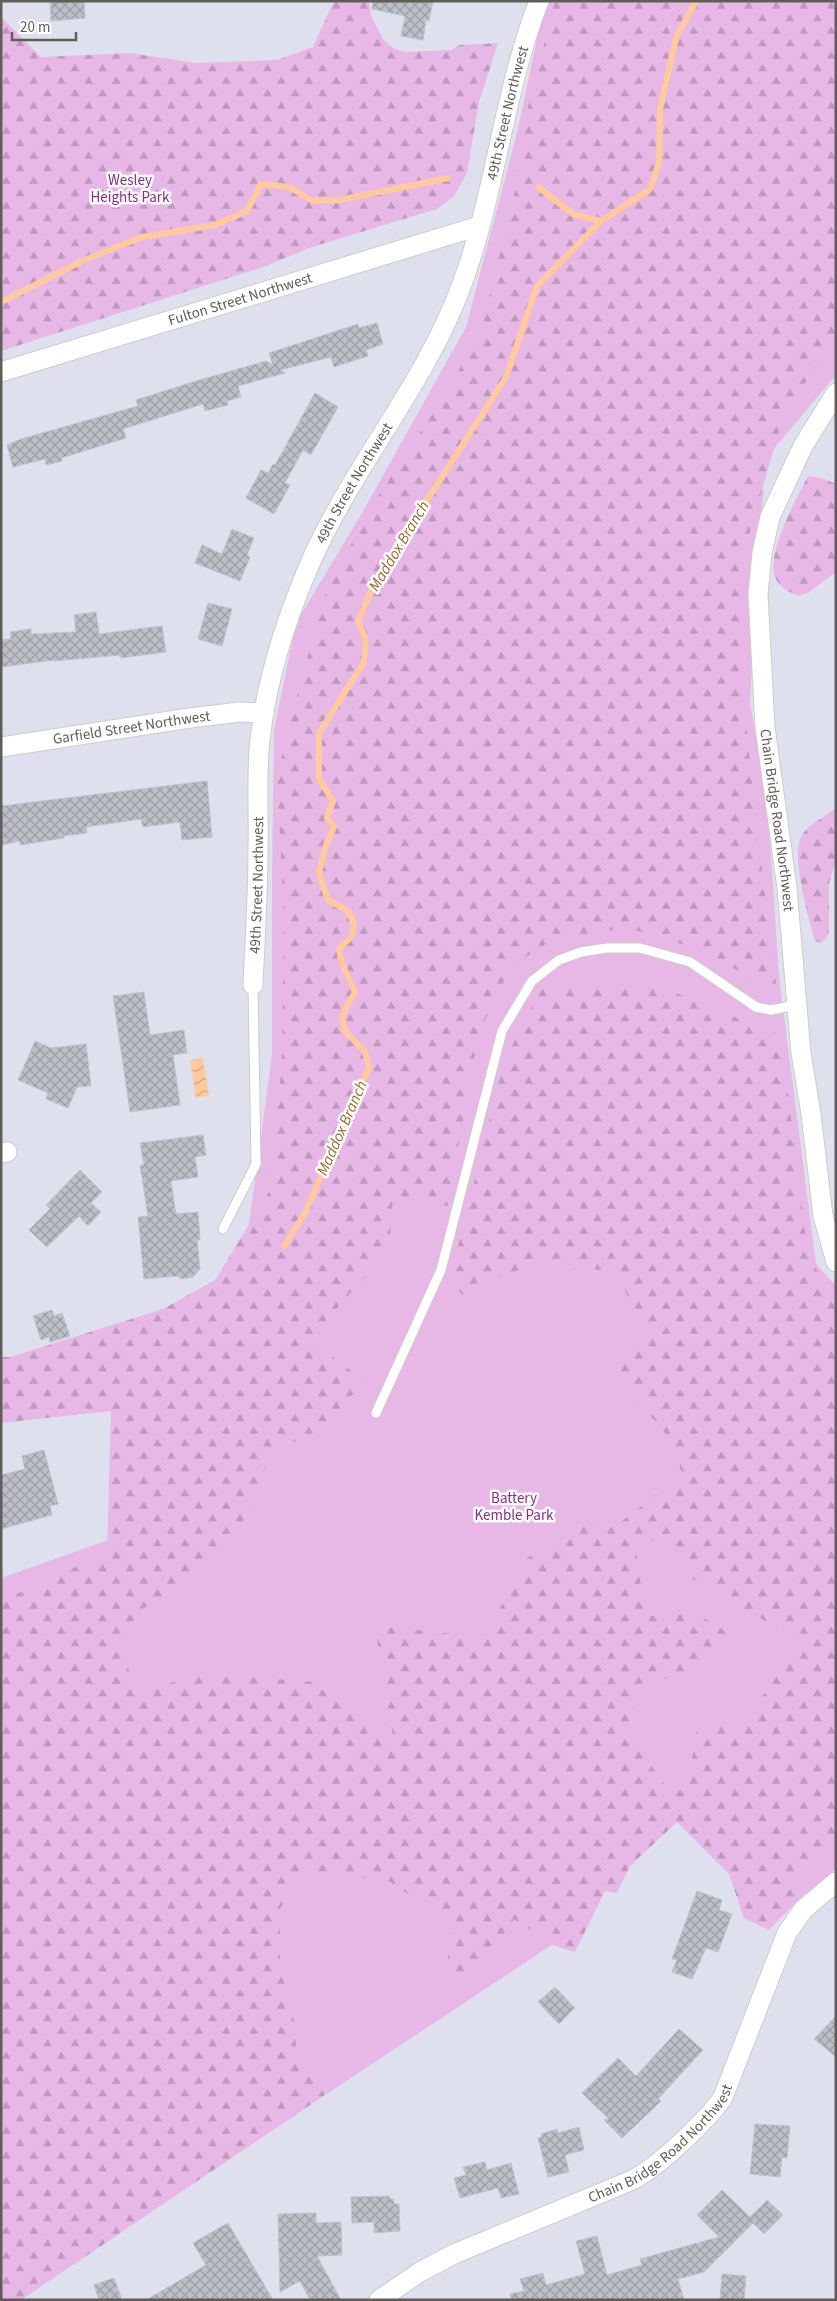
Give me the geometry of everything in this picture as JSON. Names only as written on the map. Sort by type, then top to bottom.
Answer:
[{"type":"street","name":"49th Street Northwest","points":[[253,985],[258,858],[259,749],[270,683],[288,620],[312,559],[342,500],[406,396],[449,317],[470,261],[488,199],[513,78],[539,1]]},
{"type":"street","name":"Fulton Street Northwest","points":[[1,372],[479,226]]},
{"type":"street","name":"Chain Bridge Road Northwest","points":[[836,393],[803,446],[774,509],[764,541],[758,594],[765,727],[787,888],[796,1005],[822,1208],[836,1262]]},
{"type":"street","name":"Garfield Street Northwest","points":[[1,747],[198,717],[240,712],[264,713]]},
{"type":"street","name":"Chain Bridge Road Northwest","points":[[379,2300],[420,2272],[448,2256],[630,2181],[654,2167],[709,2114],[723,2097],[787,1933],[803,1910],[836,1882]]},
{"type":"lane","points":[[376,1413],[441,1270],[502,1031],[532,981],[559,960],[581,952],[607,948],[640,948],[690,962],[756,1007],[771,1010],[796,1005]]},
{"type":"lane","points":[[223,1229],[256,1164],[253,985]]},
{"type":"green space","name":"Wesley Heights Park","points":[[334,1],[369,1],[371,16],[383,39],[393,48],[405,52],[452,50],[459,45],[498,43],[479,102],[467,173],[454,196],[437,209],[312,247],[263,267],[1,351],[1,17],[41,57],[130,53],[196,63],[277,60],[313,47]]},
{"type":"green space","name":"Battery Kemble Park","points":[[545,1],[836,1],[836,375],[757,469],[764,492],[759,529],[750,702],[768,810],[779,977],[816,1264],[836,1286],[836,1869],[799,1899],[798,1891],[660,1793],[534,1932],[552,1945],[325,2095],[316,2080],[1,2300],[1,1578],[181,1514],[246,1245],[272,1055],[274,730],[296,623],[362,513],[466,327],[517,133]]},
{"type":"green space","name":"Battery Kemble Park","points":[[555,1],[836,1],[836,336],[783,417],[745,549],[740,659],[753,794],[777,993],[702,950],[628,928],[555,938],[511,967],[478,1035],[448,1206],[393,1197],[389,1249],[310,1339],[362,1379],[336,1422],[271,1453],[252,1503],[240,1527],[175,1599],[143,1608],[119,1649],[140,1693],[201,1673],[312,1682],[394,1742],[375,1626],[496,1638],[500,1608],[527,1558],[591,1520],[613,1528],[682,1475],[675,1445],[615,1373],[616,1364],[637,1347],[648,1341],[617,1273],[541,1260],[462,1295],[450,1278],[504,1062],[541,988],[584,984],[654,984],[781,1036],[808,1257],[836,1296],[836,1838],[795,1873],[799,1899],[769,1930],[744,1918],[729,1874],[677,1822],[630,1866],[617,1893],[605,1891],[575,1952],[552,1945],[514,1919],[473,1977],[447,1974],[450,1923],[389,1881],[302,1872],[280,1909],[280,1971],[293,2011],[296,2046],[325,2095],[21,2300],[1,2300],[1,1599],[22,1592],[107,1552],[111,1411],[1,1423],[1,1357],[10,1357],[163,1309],[215,1280],[269,1192],[282,1062],[284,914],[277,777],[299,687],[327,588],[386,482],[445,396],[482,327],[516,187],[528,107]],"holes":[[[637,1540],[669,1541],[690,1577],[801,1642],[738,1731],[729,1726],[719,1724],[697,1726],[694,1750],[687,1769],[677,1784],[666,1786],[643,1754],[631,1730],[639,1689],[696,1667],[735,1637],[691,1610],[646,1617],[637,1561]]]},
{"type":"green space","points":[[808,476],[822,478],[836,484],[836,572],[808,593],[799,596],[780,585],[775,578],[774,563],[779,538]]},
{"type":"green space","points":[[836,808],[836,859],[829,884],[829,932],[826,939],[821,943],[815,941],[805,903],[799,871],[799,844],[802,835],[809,827]]},
{"type":"water","points":[[203,1058],[209,1095],[196,1098],[190,1060]]},
{"type":"building","points":[[50,1],[84,1],[85,18],[51,21]]},
{"type":"building","points":[[373,1],[433,1],[429,21],[426,20],[423,40],[401,36],[405,16],[372,9]]},
{"type":"building","points":[[377,323],[383,344],[366,350],[368,356],[334,367],[331,357],[280,370],[285,373],[238,386],[241,397],[227,401],[228,405],[205,411],[203,404],[123,429],[126,438],[61,458],[62,461],[46,465],[45,459],[13,467],[7,445],[21,439],[138,406],[136,400],[196,381],[266,361],[273,365],[269,353],[358,324],[359,328]]},
{"type":"building","points":[[315,393],[338,407],[311,455],[303,450],[285,483],[290,485],[274,514],[246,498],[261,470],[268,473],[273,464],[275,465]]},
{"type":"building","points":[[232,529],[254,538],[247,555],[250,557],[240,581],[195,563],[202,545],[222,554]]},
{"type":"building","points":[[208,603],[232,609],[222,646],[198,639]]},
{"type":"building","points":[[96,612],[99,634],[162,626],[166,652],[120,658],[120,655],[54,660],[1,667],[1,640],[11,639],[10,632],[31,629],[31,634],[76,632],[74,615]]},
{"type":"building","points":[[207,781],[212,837],[182,840],[180,822],[143,827],[141,819],[86,827],[87,833],[63,836],[64,838],[20,845],[20,841],[1,845],[1,806]]},
{"type":"building","points":[[144,992],[150,1035],[184,1030],[187,1053],[173,1055],[180,1105],[130,1112],[113,996]]},
{"type":"building","points":[[35,1041],[51,1048],[86,1044],[91,1086],[77,1087],[68,1108],[46,1099],[48,1093],[18,1080]]},
{"type":"building","points":[[203,1135],[206,1155],[195,1157],[198,1177],[171,1181],[176,1214],[198,1212],[200,1240],[197,1240],[200,1269],[193,1277],[181,1279],[177,1276],[144,1279],[138,1217],[148,1216],[140,1165],[144,1165],[140,1143]]},
{"type":"building","points":[[80,1170],[102,1192],[91,1203],[101,1212],[88,1226],[79,1216],[47,1247],[29,1230],[50,1209],[46,1205]]},
{"type":"building","points":[[52,1310],[54,1316],[62,1313],[70,1336],[50,1342],[49,1337],[41,1340],[33,1316]]},
{"type":"building","points":[[44,1450],[58,1504],[50,1506],[52,1515],[1,1529],[1,1475],[25,1469],[22,1456]]},
{"type":"building","points":[[697,1891],[722,1900],[719,1910],[732,1914],[718,1952],[706,1948],[692,1979],[672,1972],[677,1960],[672,1959]]},
{"type":"building","points":[[555,1987],[575,2008],[559,2024],[538,2002]]},
{"type":"building","points":[[836,2016],[836,2057],[814,2039]]},
{"type":"building","points":[[679,2029],[703,2050],[658,2099],[661,2101],[622,2138],[604,2120],[609,2119],[582,2093],[618,2058],[636,2076]]},
{"type":"building","points":[[755,2124],[790,2126],[787,2158],[782,2157],[780,2177],[750,2174]]},
{"type":"building","points":[[579,2127],[584,2150],[565,2155],[569,2172],[548,2177],[538,2138],[542,2137],[541,2134],[557,2129],[558,2133]]},
{"type":"building","points":[[485,2162],[487,2170],[511,2163],[519,2194],[501,2198],[498,2188],[460,2198],[454,2178],[466,2175],[463,2167]]},
{"type":"building","points":[[722,2190],[750,2217],[767,2200],[783,2215],[764,2234],[753,2223],[704,2272],[678,2279],[684,2300],[511,2300],[510,2294],[524,2291],[520,2279],[543,2273],[546,2285],[585,2274],[576,2241],[597,2236],[607,2275],[642,2265],[640,2259],[719,2237],[697,2215]]},
{"type":"building","points":[[389,2196],[390,2199],[394,2199],[394,2204],[399,2204],[400,2231],[374,2233],[374,2222],[352,2223],[351,2197]]},
{"type":"building","points":[[316,2213],[316,2223],[341,2222],[342,2255],[317,2256],[341,2300],[310,2300],[300,2281],[280,2292],[278,2214]]},
{"type":"building","points":[[228,2223],[273,2300],[146,2300],[206,2265],[193,2243]]},
{"type":"building","points":[[722,2274],[746,2276],[744,2300],[720,2300]]},
{"type":"building","points":[[114,2278],[122,2300],[99,2300],[94,2285]]},
{"type":"waterway","name":"Maddox Branch","points":[[284,1246],[305,1213],[369,1067],[365,1052],[345,1031],[342,1016],[355,992],[344,967],[339,949],[352,936],[354,923],[347,910],[328,900],[319,873],[326,845],[334,827],[327,818],[333,801],[319,779],[319,733],[364,662],[366,639],[358,622],[374,583],[506,377],[537,286],[601,221],[650,189],[659,163],[660,109],[676,38],[696,1]]},
{"type":"waterway","points":[[1,302],[82,261],[142,237],[215,225],[247,211],[261,184],[289,187],[313,201],[339,200],[448,178]]},
{"type":"waterway","points":[[538,187],[573,214],[601,221]]}]
